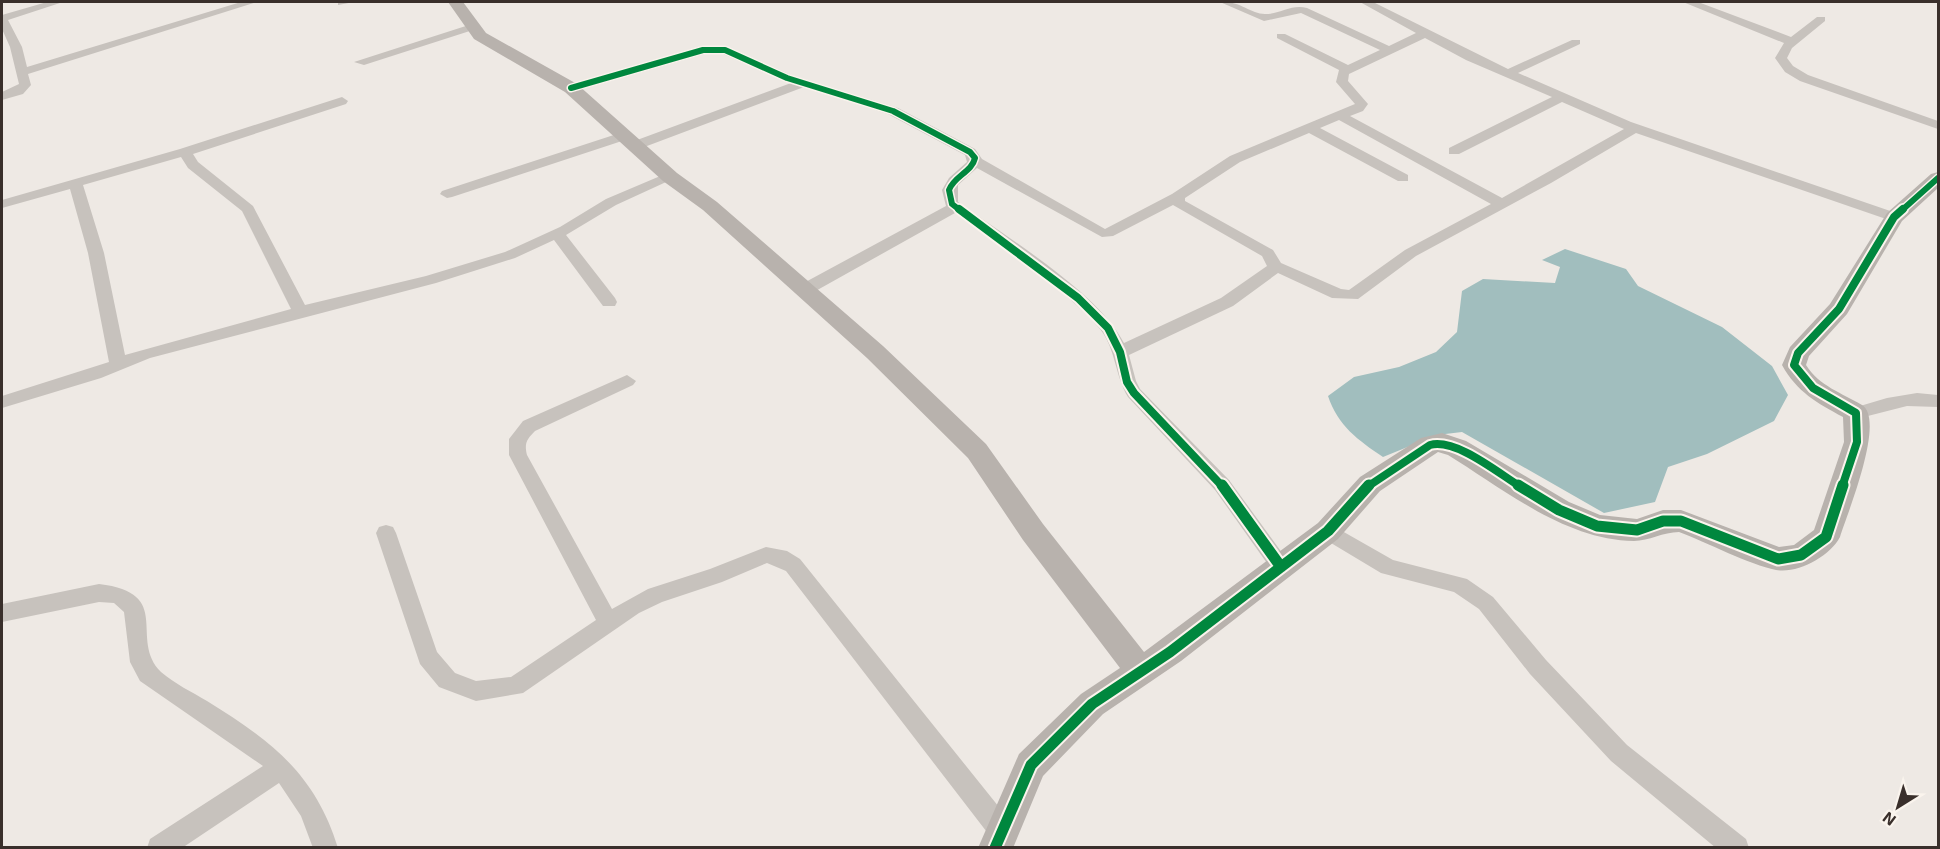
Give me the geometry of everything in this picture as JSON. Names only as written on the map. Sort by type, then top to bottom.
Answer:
[{"type":"street","points":[[2,96],[23,88],[16,47],[2,18],[57,2]]},
{"type":"street","points":[[22,72],[251,2]]},
{"type":"street","points":[[455,2],[480,36],[571,88],[670,177],[710,206],[875,352],[977,451],[1033,532],[1140,671]]},
{"type":"street","points":[[1226,2],[1264,18],[1294,5],[1392,51]]},
{"type":"street","points":[[1366,2],[1424,34],[1560,98],[1635,128],[1894,217]]},
{"type":"street","points":[[1689,2],[1792,42]]},
{"type":"street","points":[[1821,19],[1792,42],[1781,58],[1782,63],[1804,78],[1938,125]]},
{"type":"street","points":[[360,62],[472,27]]},
{"type":"street","points":[[571,88],[711,49],[724,51],[804,83],[893,111],[970,152],[974,160],[1102,233],[1108,233],[1177,197],[1235,159],[1341,116],[1362,104],[1342,82],[1341,77],[1347,69],[1392,51],[1424,34]]},
{"type":"street","points":[[1281,36],[1347,69]]},
{"type":"street","points":[[1507,74],[1576,42]]},
{"type":"street","points":[[447,194],[628,141],[804,83]]},
{"type":"street","points":[[1454,151],[1560,98]]},
{"type":"street","points":[[2,204],[185,152],[342,101]]},
{"type":"street","points":[[1341,116],[1502,204]]},
{"type":"street","points":[[1310,128],[1403,178]]},
{"type":"street","points":[[1177,197],[1178,202],[1187,209],[1268,253],[1275,266],[1338,294],[1352,296],[1375,276],[1413,251],[1502,204],[1635,128]]},
{"type":"street","points":[[185,152],[193,165],[248,209],[301,312]]},
{"type":"street","points":[[974,160],[970,168],[948,188],[947,195],[955,207],[1077,298],[1108,328],[1120,352],[1127,382],[1134,393],[1222,485],[1281,567]]},
{"type":"street","points":[[2,402],[144,354],[430,280],[510,255],[557,234],[611,202],[670,177]]},
{"type":"street","points":[[1938,178],[1894,217],[1839,309],[1798,353],[1794,365],[1801,380],[1856,413],[1918,397],[1938,401]]},
{"type":"street","points":[[76,184],[96,254],[118,364]]},
{"type":"street","points":[[806,289],[955,207]]},
{"type":"street","points":[[557,234],[609,302]]},
{"type":"street","points":[[1120,352],[1227,302],[1271,272],[1275,266]]},
{"type":"street","points":[[609,623],[518,455],[515,444],[529,426],[627,381]]},
{"type":"street","points":[[386,533],[428,657],[447,680],[476,691],[514,687],[609,623],[656,595],[715,576],[755,557],[766,555],[780,557],[793,565],[998,839],[1031,765],[1092,704],[1170,652],[1328,531],[1370,484],[1430,445],[1442,442],[1457,448],[1559,510],[1597,526],[1637,530],[1663,521],[1682,521],[1778,559],[1801,555],[1826,537],[1857,442],[1856,413]]},
{"type":"street","points":[[1328,531],[1388,567],[1460,585],[1486,603],[1538,667],[1619,753],[1669,796],[1737,848]]},
{"type":"street","points":[[2,614],[99,593],[115,593],[128,599],[136,615],[141,662],[149,675],[222,722],[281,768],[322,830],[326,848]]},
{"type":"street","points":[[159,848],[281,768]]},
{"type":"water","points":[[1565,249],[1626,269],[1638,286],[1722,327],[1772,366],[1788,395],[1774,421],[1707,454],[1668,467],[1655,502],[1604,513],[1462,432],[1437,435],[1383,457],[1357,438],[1343,424],[1328,396],[1354,377],[1399,367],[1436,352],[1457,332],[1462,291],[1483,279],[1555,283],[1560,267],[1542,260]]},
{"type":"cycle path","points":[[571,88],[703,50],[725,50],[787,78],[893,111],[970,152],[975,158],[974,163],[954,180],[949,190],[952,204],[1078,298],[1108,328],[1120,352],[1127,382],[1134,393],[1222,485],[1281,567]]},
{"type":"cycle path","points":[[995,848],[1031,765],[1092,704],[1170,652],[1328,531],[1370,484],[1430,445],[1442,442],[1457,448],[1559,510],[1597,526],[1637,530],[1663,521],[1681,521],[1778,559],[1801,555],[1826,537],[1857,442],[1856,413],[1821,394],[1806,382],[1794,365],[1798,353],[1839,309],[1894,217],[1938,178]]}]
